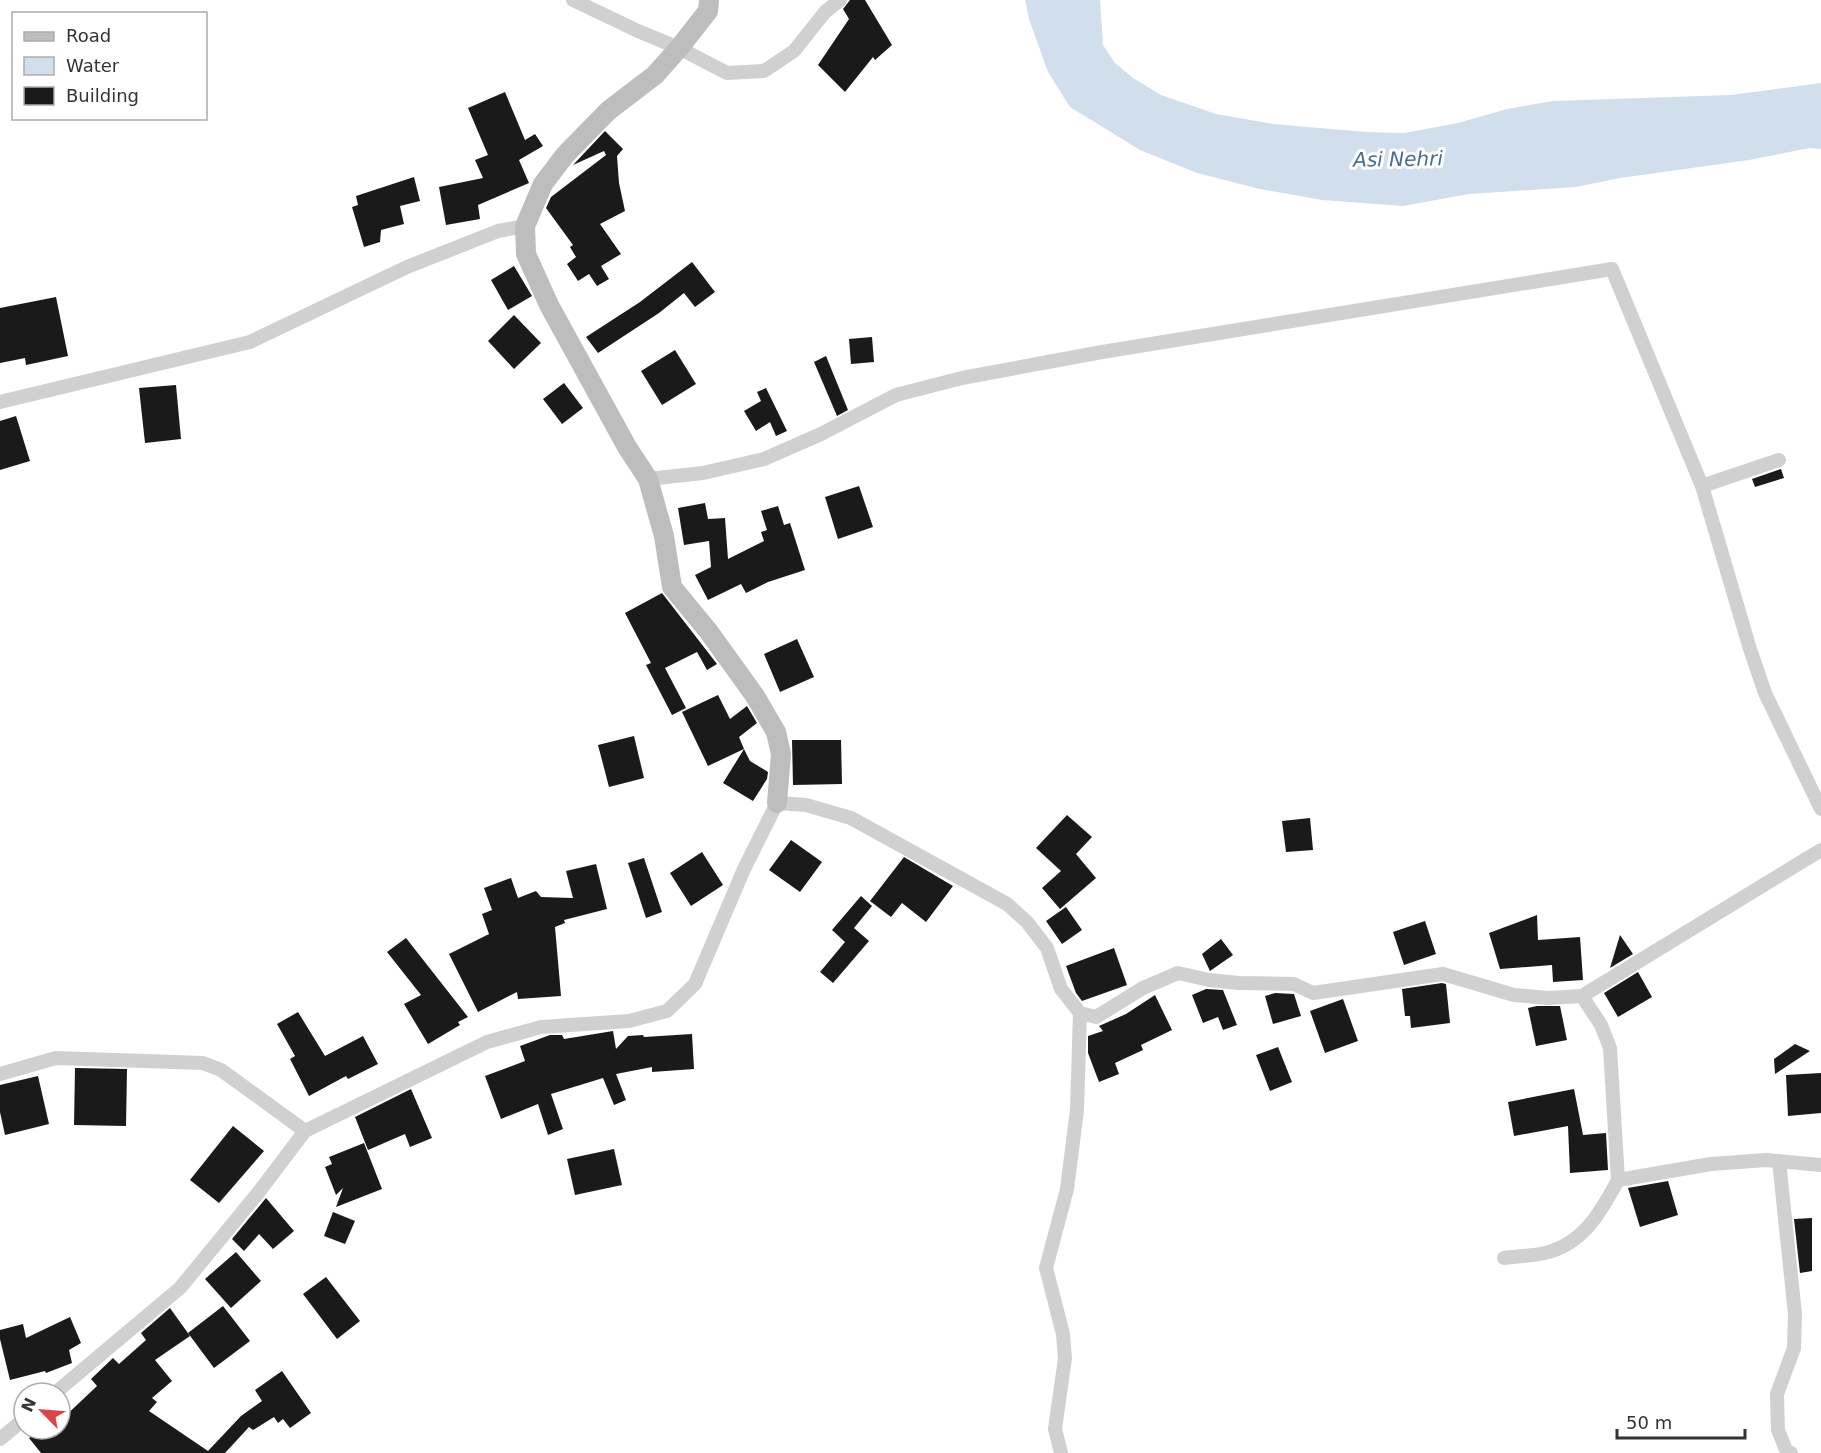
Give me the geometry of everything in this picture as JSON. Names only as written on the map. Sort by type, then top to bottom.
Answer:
[{"type":"street","points":[[573,0],[679,48],[727,73],[764,71],[794,51],[825,12],[840,0]]},
{"type":"street","points":[[69,1381],[180,1288],[258,1193],[305,1131],[487,1042],[541,1027],[628,1021],[667,1011],[695,984],[744,869],[777,803],[781,754],[776,732],[755,696],[709,632],[672,587],[664,536],[648,479],[627,447],[549,305],[526,254],[525,226],[543,184],[565,155],[608,111],[655,75],[708,11],[708,0]]},
{"type":"street","points":[[0,402],[250,342],[407,267],[498,231],[525,226]]},
{"type":"street","points":[[648,479],[703,473],[764,459],[821,434],[896,395],[962,378],[1612,269],[1702,486],[1749,649],[1765,693],[1821,809]]},
{"type":"street","points":[[1702,486],[1779,460]]},
{"type":"street","points":[[777,803],[806,805],[851,818],[1007,904],[1027,922],[1047,948],[1061,989],[1080,1013],[1096,1017],[1143,988],[1178,973],[1209,980],[1239,983],[1294,984],[1313,993],[1443,974],[1514,995],[1548,998],[1582,996],[1821,850]]},
{"type":"street","points":[[1504,1258],[1546,1253],[1574,1242],[1598,1215],[1618,1180],[1610,1048],[1601,1025],[1582,996]]},
{"type":"street","points":[[1060,1453],[1055,1429],[1065,1358],[1063,1334],[1046,1268],[1067,1189],[1077,1110],[1080,1013]]},
{"type":"street","points":[[0,1074],[56,1058],[203,1064],[221,1070],[305,1131]]},
{"type":"street","points":[[1618,1180],[1711,1164],[1766,1160],[1821,1165]]},
{"type":"street","points":[[1779,1161],[1795,1314],[1794,1348],[1777,1394],[1778,1430],[1786,1450],[1791,1453]]},
{"type":"street","points":[[0,1439],[12,1429]]},
{"type":"water","name":"Asi Nehri","points":[[1025,0],[1100,0],[1103,45],[1115,63],[1133,78],[1161,95],[1216,114],[1273,124],[1404,133],[1458,123],[1507,109],[1553,101],[1731,95],[1821,83],[1821,149],[1810,148],[1749,160],[1620,178],[1576,187],[1469,194],[1403,206],[1322,200],[1260,189],[1197,173],[1140,150],[1070,107],[1048,72],[1029,19]]},
{"type":"building","points":[[850,0],[865,0],[892,45],[875,60],[873,57],[845,92],[818,65],[849,19],[843,9]]},
{"type":"building","points":[[505,92],[525,140],[535,134],[543,146],[519,160],[529,183],[478,205],[480,219],[446,225],[439,187],[483,178],[475,160],[488,155],[468,108]]},
{"type":"building","points":[[605,131],[623,149],[617,156],[619,183],[625,211],[600,224],[621,254],[601,266],[609,279],[597,286],[589,274],[578,281],[567,264],[576,257],[570,247],[573,245],[546,208],[551,197],[606,155],[604,151],[573,165]]},
{"type":"building","points":[[414,177],[420,201],[400,206],[404,224],[381,230],[380,242],[364,247],[352,207],[358,205],[356,196]]},
{"type":"building","points":[[692,262],[715,292],[695,307],[684,293],[659,313],[598,353],[586,337],[640,302]]},
{"type":"building","points":[[514,266],[532,296],[508,310],[491,280]]},
{"type":"building","points":[[56,297],[68,356],[26,365],[25,358],[0,363],[0,308]]},
{"type":"building","points":[[514,315],[541,343],[514,369],[488,341]]},
{"type":"building","points":[[872,337],[874,362],[851,364],[849,339]]},
{"type":"building","points":[[675,350],[696,384],[662,405],[641,371]]},
{"type":"building","points":[[826,356],[848,410],[837,416],[814,362]]},
{"type":"building","points":[[564,383],[583,408],[562,424],[543,399]]},
{"type":"building","points":[[176,385],[181,439],[145,443],[139,388]]},
{"type":"building","points":[[766,388],[787,431],[776,436],[770,422],[756,431],[744,411],[761,401],[757,392]]},
{"type":"building","points":[[16,416],[30,461],[0,470],[0,421]]},
{"type":"building","points":[[1781,469],[1784,478],[1755,487],[1752,479]]},
{"type":"building","points":[[859,486],[873,527],[838,539],[825,497]]},
{"type":"building","points":[[705,503],[708,519],[725,518],[728,559],[764,541],[761,532],[767,530],[761,511],[778,506],[784,525],[790,523],[805,570],[768,582],[746,593],[741,584],[708,600],[695,575],[711,567],[709,541],[684,545],[678,508]]},
{"type":"building","points":[[662,593],[717,664],[707,670],[697,652],[665,668],[686,708],[672,715],[646,665],[651,663],[625,613]]},
{"type":"building","points":[[797,639],[814,677],[780,692],[764,654]]},
{"type":"building","points":[[718,695],[730,719],[747,706],[757,723],[739,737],[744,749],[708,766],[682,712]]},
{"type":"building","points":[[634,736],[644,778],[609,787],[598,745]]},
{"type":"building","points":[[792,740],[841,740],[842,784],[793,785]]},
{"type":"building","points":[[744,749],[750,761],[768,772],[767,779],[753,801],[723,783]]},
{"type":"building","points":[[1067,815],[1092,837],[1076,854],[1096,878],[1060,909],[1042,888],[1061,871],[1036,848]]},
{"type":"building","points":[[1310,818],[1313,850],[1286,852],[1282,821]]},
{"type":"building","points":[[791,840],[822,862],[800,892],[769,870]]},
{"type":"building","points":[[702,852],[723,885],[691,906],[670,873]]},
{"type":"building","points":[[904,857],[953,886],[926,922],[902,903],[891,917],[870,901]]},
{"type":"building","points":[[644,858],[662,912],[646,918],[628,863]]},
{"type":"building","points":[[596,864],[607,909],[564,920],[565,923],[555,927],[561,996],[518,999],[517,992],[478,1012],[449,954],[489,934],[482,914],[492,910],[484,888],[511,878],[518,898],[536,891],[541,897],[573,898],[566,871]]},
{"type":"building","points":[[861,896],[872,906],[854,928],[869,941],[833,983],[820,972],[845,942],[832,930]]},
{"type":"building","points":[[1066,907],[1082,930],[1062,944],[1046,921]]},
{"type":"building","points":[[1537,915],[1538,940],[1580,937],[1583,980],[1553,982],[1552,965],[1500,969],[1489,933]]},
{"type":"building","points":[[1425,921],[1436,954],[1404,965],[1393,932]]},
{"type":"building","points":[[1620,935],[1633,954],[1610,968]]},
{"type":"building","points":[[406,938],[468,1017],[458,1022],[460,1025],[428,1044],[404,1004],[421,995],[387,952]]},
{"type":"building","points":[[1221,939],[1233,955],[1210,971],[1202,954]]},
{"type":"building","points":[[1114,948],[1127,985],[1082,1001],[1076,993],[1066,966]]},
{"type":"building","points":[[1638,972],[1652,997],[1618,1017],[1604,993]]},
{"type":"building","points":[[1446,984],[1450,1023],[1411,1028],[1410,1016],[1405,1016],[1402,989]]},
{"type":"building","points":[[1206,989],[1223,990],[1237,1025],[1223,1030],[1218,1017],[1203,1023],[1192,995]]},
{"type":"building","points":[[1275,993],[1294,994],[1301,1016],[1273,1024],[1265,996]]},
{"type":"building","points":[[1155,995],[1172,1030],[1141,1045],[1143,1050],[1115,1063],[1119,1074],[1099,1082],[1088,1053],[1088,1036],[1103,1031],[1099,1026],[1126,1014]]},
{"type":"building","points":[[1343,999],[1358,1041],[1325,1053],[1310,1011]]},
{"type":"building","points":[[1560,1006],[1567,1040],[1536,1046],[1528,1008]]},
{"type":"building","points":[[298,1012],[325,1056],[363,1036],[378,1064],[348,1079],[346,1076],[309,1096],[290,1059],[295,1056],[277,1024]]},
{"type":"building","points":[[613,1031],[616,1049],[628,1036],[692,1034],[694,1069],[652,1072],[652,1067],[616,1074],[626,1100],[614,1105],[603,1078],[551,1094],[563,1129],[548,1135],[538,1104],[501,1119],[485,1076],[525,1061],[520,1046],[550,1035],[562,1035],[564,1039]]},
{"type":"building","points":[[1795,1044],[1810,1051],[1775,1074],[1774,1059]]},
{"type":"building","points":[[1278,1047],[1292,1082],[1270,1091],[1256,1055]]},
{"type":"building","points":[[75,1068],[127,1069],[126,1126],[74,1125]]},
{"type":"building","points":[[1821,1073],[1821,1113],[1788,1116],[1786,1075]]},
{"type":"building","points":[[38,1076],[49,1124],[5,1135],[0,1112],[0,1085]]},
{"type":"building","points":[[411,1089],[432,1138],[410,1147],[405,1134],[368,1150],[355,1117]]},
{"type":"building","points":[[1574,1089],[1583,1135],[1606,1133],[1608,1170],[1570,1173],[1568,1126],[1514,1136],[1508,1102]]},
{"type":"building","points":[[233,1126],[264,1151],[219,1203],[190,1180]]},
{"type":"building","points":[[364,1143],[382,1189],[336,1207],[343,1188],[336,1195],[325,1167],[332,1164],[329,1157]]},
{"type":"building","points":[[614,1149],[622,1185],[575,1195],[567,1159]]},
{"type":"building","points":[[1668,1181],[1678,1215],[1640,1227],[1628,1188]]},
{"type":"building","points":[[266,1198],[294,1231],[273,1249],[259,1234],[244,1251],[232,1239]]},
{"type":"building","points":[[333,1212],[355,1221],[345,1244],[324,1236]]},
{"type":"building","points":[[1812,1218],[1812,1271],[1800,1273],[1794,1219]]},
{"type":"building","points":[[236,1252],[261,1281],[231,1308],[205,1279]]},
{"type":"building","points":[[326,1277],[360,1321],[337,1339],[303,1294]]},
{"type":"building","points":[[223,1306],[250,1341],[214,1368],[188,1333]]},
{"type":"building","points":[[170,1308],[190,1336],[155,1360],[172,1381],[152,1398],[157,1402],[149,1411],[208,1451],[241,1416],[262,1401],[255,1390],[282,1371],[311,1413],[290,1428],[283,1419],[278,1423],[274,1417],[253,1430],[249,1427],[225,1453],[41,1453],[31,1441],[72,1441],[72,1410],[97,1386],[91,1379],[113,1358],[119,1364],[146,1340],[141,1333]]},
{"type":"building","points":[[70,1317],[81,1343],[69,1350],[72,1363],[46,1373],[45,1371],[10,1380],[0,1330],[23,1324],[26,1338]]}]
